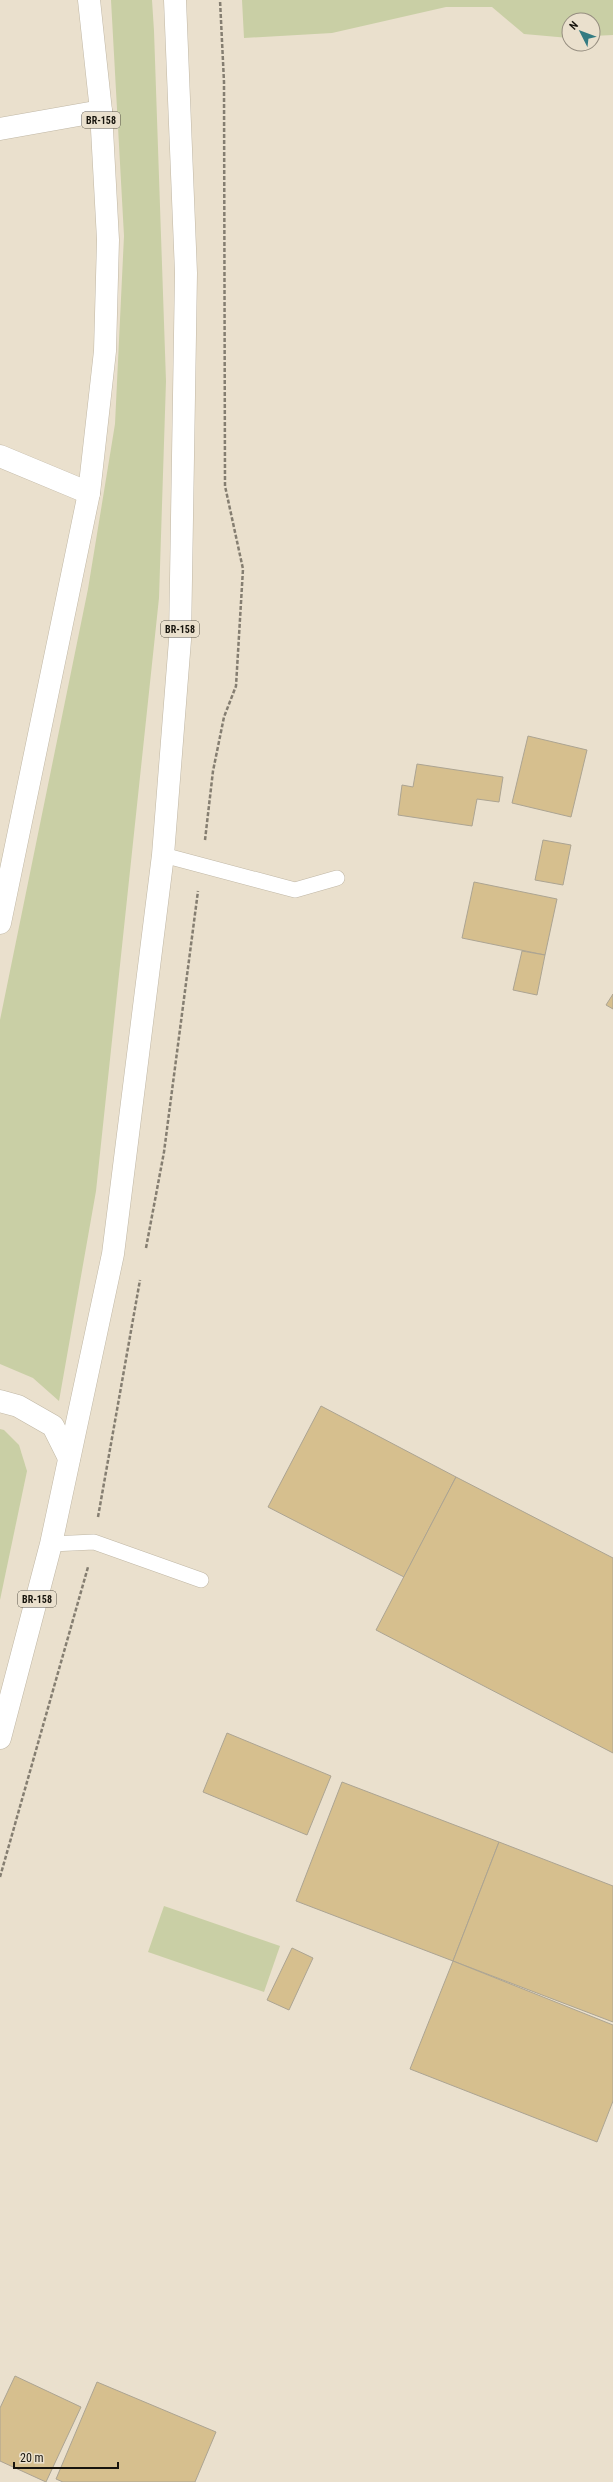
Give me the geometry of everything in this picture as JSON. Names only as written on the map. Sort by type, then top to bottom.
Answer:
[{"type":"main road","name":"BR-158","points":[[0,923],[89,493],[105,352],[108,240],[101,111],[89,0]]},
{"type":"main road","name":"BR-158","points":[[0,1738],[52,1544],[113,1254],[163,855],[180,640],[186,281],[182,135],[175,0]]},
{"type":"main road","points":[[0,129],[101,111]]},
{"type":"main road","points":[[0,456],[89,493]]},
{"type":"main road","points":[[0,1401],[18,1406],[53,1426],[69,1458]]},
{"type":"lane","points":[[163,855],[295,890],[337,878]]},
{"type":"lane","points":[[52,1544],[94,1542],[201,1580]]},
{"type":"green space","points":[[111,0],[152,0],[166,381],[159,598],[96,1191],[59,1401],[33,1378],[0,1364],[0,1020],[88,589],[115,424],[124,236]]},
{"type":"green space","points":[[242,0],[613,0],[613,35],[601,36],[601,12],[561,12],[561,37],[524,34],[492,7],[446,7],[332,33],[244,38]]},
{"type":"green space","points":[[0,1429],[4,1430],[19,1445],[27,1471],[0,1600]]},
{"type":"green space","points":[[164,1906],[280,1946],[264,1992],[148,1952]]},
{"type":"building","points":[[528,736],[587,750],[571,817],[512,803]]},
{"type":"building","points":[[417,764],[503,777],[499,802],[477,799],[472,826],[398,815],[402,785],[413,787]]},
{"type":"building","points":[[543,840],[571,845],[563,885],[535,880]]},
{"type":"building","points":[[474,882],[557,899],[545,955],[462,938]]},
{"type":"building","points":[[522,951],[545,955],[537,995],[513,990]]},
{"type":"building","points":[[613,994],[613,1009],[606,1005]]},
{"type":"building","points":[[321,1406],[456,1477],[404,1577],[268,1507]]},
{"type":"building","points":[[456,1477],[613,1558],[613,1753],[376,1630]]},
{"type":"building","points":[[227,1733],[331,1776],[307,1835],[203,1792]]},
{"type":"building","points":[[342,1782],[499,1842],[453,1961],[296,1901]]},
{"type":"building","points":[[499,1842],[613,1886],[613,2022],[453,1961]]},
{"type":"building","points":[[292,1948],[313,1958],[289,2010],[267,2000]]},
{"type":"building","points":[[453,1961],[613,2025],[613,2101],[597,2142],[410,2069]]},
{"type":"building","points":[[15,2376],[81,2407],[46,2482],[0,2461],[0,2408]]},
{"type":"building","points":[[97,2382],[216,2432],[195,2482],[63,2482],[56,2479]]}]
